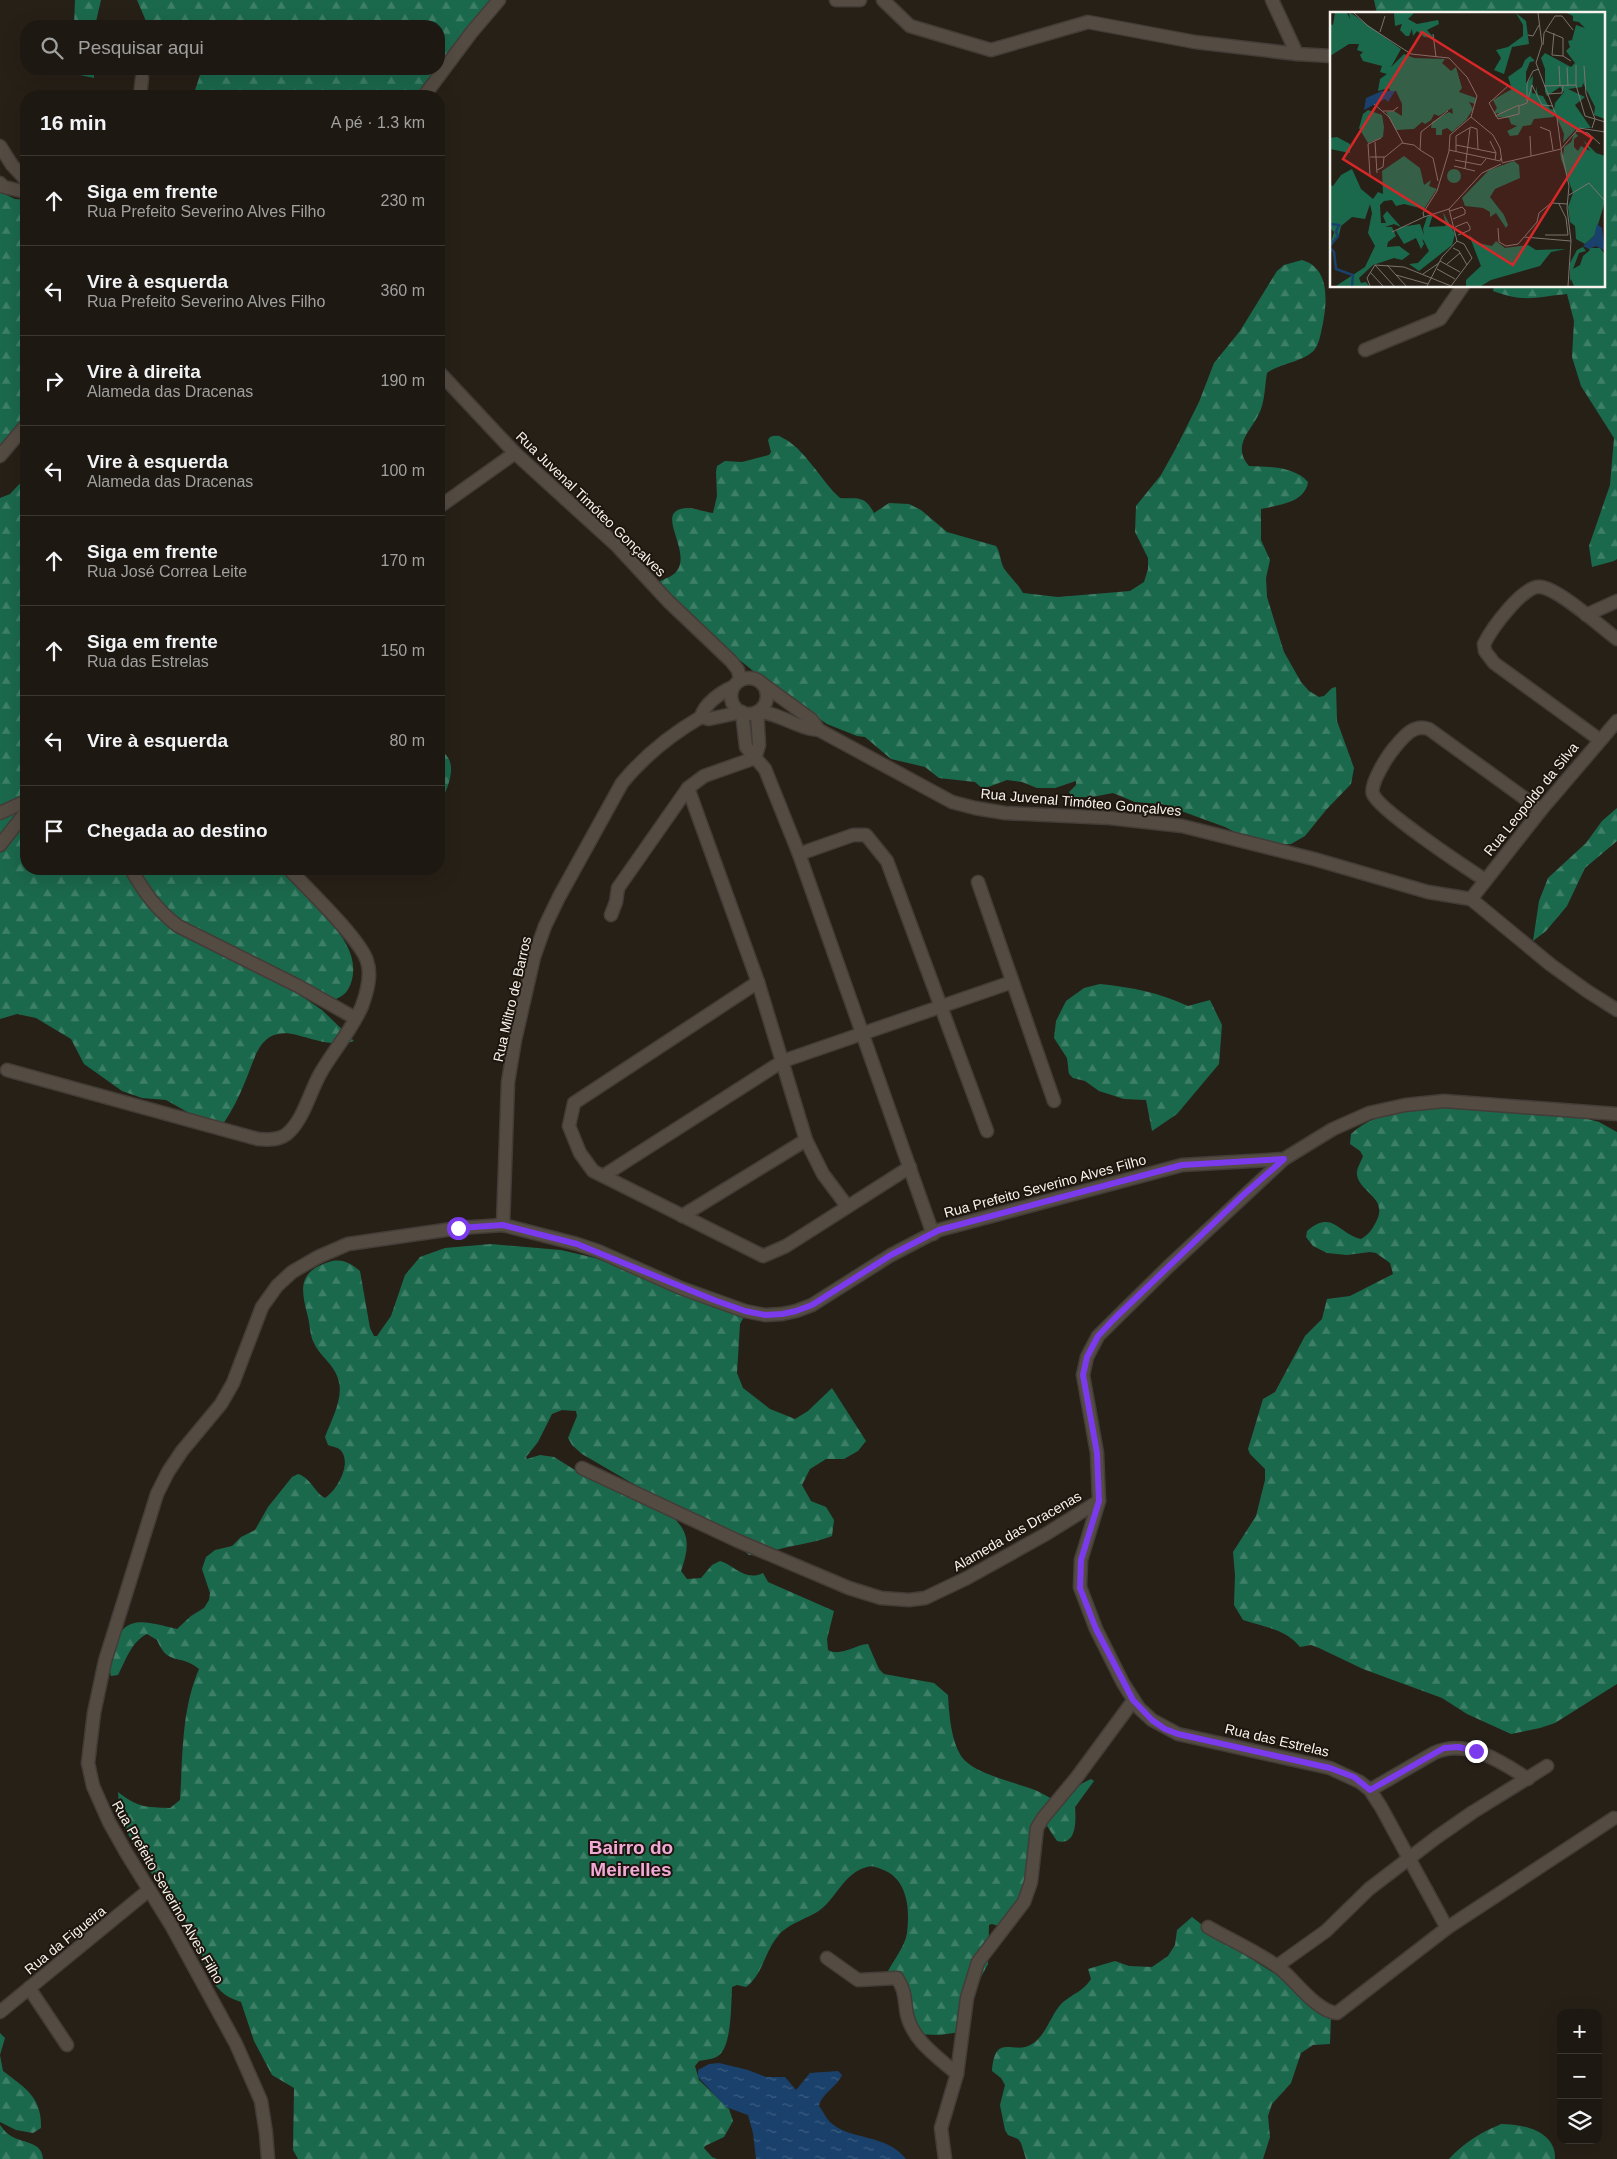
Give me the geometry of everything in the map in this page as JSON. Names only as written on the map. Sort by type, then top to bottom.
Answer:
[{"type":"street","points":[[445,68],[499,0]]},
{"type":"street","points":[[836,0],[860,0]]},
{"type":"street","points":[[883,0],[910,26],[992,50],[1088,22],[1196,42],[1330,56]]},
{"type":"street","points":[[1272,0],[1297,54]]},
{"type":"street","points":[[428,90],[440,75]]},
{"type":"street","points":[[141,90],[142,78]]},
{"type":"street","points":[[0,146],[20,174]]},
{"type":"street","points":[[0,183],[20,190]]},
{"type":"street","points":[[1365,350],[1440,319],[1462,288]]},
{"type":"street","name":"Rua Juvenal Timóteo Gonçalves","points":[[445,378],[515,453],[640,569],[668,601],[731,661],[738,670],[737,683]]},
{"type":"street","points":[[0,456],[20,432]]},
{"type":"street","points":[[445,503],[515,453]]},
{"type":"street","points":[[1600,740],[1494,663],[1485,651],[1484,644],[1514,603],[1523,594],[1538,587],[1552,591],[1617,639]]},
{"type":"street","points":[[1586,615],[1617,601]]},
{"type":"street","points":[[755,758],[759,745],[757,712],[766,700],[766,690],[764,685],[750,678],[737,683],[732,702],[742,712],[746,747],[755,758],[765,769],[799,854],[933,1234]]},
{"type":"street","name":"Rua Miltro de Barros","points":[[701,717],[703,709],[737,683]]},
{"type":"street","name":"Rua Juvenal Timóteo Gonçalves","points":[[764,685],[812,720],[819,730],[925,788],[960,804],[1005,813],[1110,818],[1182,826],[1314,858],[1428,892],[1471,898]]},
{"type":"street","points":[[742,712],[757,712]]},
{"type":"street","name":"Rua Miltro de Barros","points":[[503,1225],[508,1082],[515,1040],[534,957],[545,926],[622,783],[652,750],[701,717],[709,719],[742,712]]},
{"type":"street","name":"Rua Juvenal Timóteo Gonçalves","points":[[757,712],[767,712],[810,730],[819,730]]},
{"type":"street","name":"Rua Leopoldo da Silva","points":[[1471,898],[1541,810],[1617,721]]},
{"type":"street","points":[[1484,880],[1390,812],[1373,794],[1374,783],[1393,749],[1404,736],[1418,727],[1429,729],[1447,740],[1541,810]]},
{"type":"street","points":[[611,915],[616,902],[618,888],[688,788],[704,776],[755,758]]},
{"type":"street","points":[[688,788],[758,982],[806,1140],[823,1174],[847,1206]]},
{"type":"street","points":[[0,813],[20,804]]},
{"type":"street","points":[[0,845],[20,820]]},
{"type":"street","points":[[799,854],[853,835],[866,835],[877,846],[887,861],[987,1131]]},
{"type":"street","points":[[135,875],[162,914],[178,926],[298,986],[355,1018]]},
{"type":"street","points":[[140,884],[141,875]]},
{"type":"street","points":[[7,1070],[258,1139],[276,1139],[290,1131],[297,1122],[321,1072],[355,1018],[367,991],[369,972],[367,960],[350,935],[295,875]]},
{"type":"street","points":[[978,882],[1054,1101]]},
{"type":"street","points":[[1471,898],[1551,965],[1617,1010]]},
{"type":"street","points":[[758,982],[574,1104],[569,1126],[580,1153],[593,1171],[763,1256],[786,1246],[910,1167]]},
{"type":"street","points":[[603,1176],[783,1061],[1012,982]]},
{"type":"street","name":"Rua Prefeito Severino Alves Filho","points":[[268,2159],[261,2102],[236,2044],[172,1926],[127,1854],[101,1806],[93,1786],[88,1764],[94,1713],[105,1661],[157,1494],[168,1472],[221,1404],[234,1382],[262,1307],[277,1286],[292,1272],[318,1257],[348,1244],[439,1231],[503,1225],[584,1246],[714,1300],[745,1311],[765,1315],[796,1311],[812,1305],[891,1255],[933,1234],[1017,1208],[1182,1165],[1284,1159],[1333,1129],[1368,1113],[1405,1105],[1444,1101],[1617,1114]]},
{"type":"street","points":[[682,1216],[806,1140]]},
{"type":"street","name":"Alameda das Dracenas","points":[[582,1468],[738,1540],[849,1588],[881,1598],[908,1600],[925,1598],[967,1578],[1046,1534],[1099,1501],[1097,1453],[1083,1375],[1087,1357],[1098,1336],[1168,1266],[1284,1159]]},
{"type":"street","points":[[945,2159],[941,2128],[957,2074],[967,1998],[973,1973],[978,1962],[1024,1902],[1031,1882],[1038,1828],[1043,1818],[1077,1778],[1133,1700],[1096,1629],[1080,1588],[1081,1560],[1099,1501]]},
{"type":"street","name":"Rua das Estrelas","points":[[1133,1700],[1152,1720],[1165,1729],[1178,1734],[1330,1768],[1354,1777],[1370,1790],[1381,1807],[1447,1928]]},
{"type":"street","points":[[1370,1790],[1444,1748],[1458,1747],[1476,1751],[1528,1779]]},
{"type":"street","points":[[1277,1966],[1326,1931],[1369,1889],[1408,1859],[1473,1812],[1547,1766]]},
{"type":"street","points":[[1208,1927],[1277,1966],[1316,2002],[1328,2011],[1337,2013],[1447,1928],[1614,1818]]},
{"type":"street","name":"Rua da Figueira","points":[[0,2012],[150,1890]]},
{"type":"street","points":[[827,1958],[858,1980],[897,1978],[905,1990],[908,2016],[918,2039],[957,2074]]},
{"type":"street","points":[[29,1988],[67,2045]]},
{"type":"green space","points":[[75,0],[101,0],[96,20],[74,20]]},
{"type":"green space","points":[[137,0],[501,0],[456,55],[450,72],[429,90],[195,90],[200,75],[445,75],[445,20],[146,20]]},
{"type":"green space","points":[[1374,0],[1617,0],[1617,559],[1614,561],[1592,567],[1589,546],[1610,485],[1614,438],[1581,386],[1572,357],[1574,321],[1567,294],[1522,298],[1493,291],[1494,288],[1604,288],[1604,12],[1377,12]]},
{"type":"green space","points":[[80,75],[94,75],[94,78]]},
{"type":"green space","points":[[0,192],[20,199],[20,424],[0,446]]},
{"type":"green space","points":[[1302,260],[1318,270],[1324,286],[1325,305],[1319,340],[1315,349],[1305,357],[1267,373],[1261,409],[1245,437],[1242,451],[1249,466],[1288,470],[1296,473],[1308,482],[1302,495],[1296,499],[1261,509],[1261,540],[1270,560],[1266,578],[1267,597],[1284,652],[1301,682],[1309,691],[1319,697],[1324,696],[1332,688],[1336,687],[1337,721],[1354,768],[1351,784],[1305,836],[1291,844],[1275,845],[1246,838],[1225,827],[1162,804],[1135,802],[1113,793],[1092,797],[1072,797],[1069,792],[1076,785],[1076,781],[1055,788],[1037,788],[1022,782],[1007,780],[983,789],[975,782],[939,778],[925,767],[891,759],[865,737],[857,736],[827,724],[779,692],[705,632],[679,607],[659,582],[675,573],[680,563],[680,553],[672,524],[673,516],[677,510],[690,508],[713,513],[717,496],[717,466],[725,461],[742,462],[769,455],[771,452],[768,440],[770,437],[780,436],[805,456],[840,498],[860,499],[867,503],[874,513],[889,503],[909,504],[921,510],[947,532],[996,546],[1003,567],[1023,593],[1058,597],[1130,591],[1144,582],[1148,569],[1148,558],[1135,532],[1136,506],[1161,475],[1176,448],[1199,402],[1214,363],[1240,331],[1277,271],[1284,265]]},
{"type":"green space","points":[[20,483],[20,875],[297,875],[299,884],[337,930],[351,955],[353,968],[351,983],[346,992],[336,999],[291,989],[322,1010],[354,1041],[332,1043],[285,1033],[267,1039],[261,1045],[238,1098],[223,1124],[189,1113],[166,1100],[142,1098],[122,1091],[84,1064],[71,1039],[36,1018],[17,1014],[0,1019],[0,498],[10,494]]},
{"type":"green space","points":[[445,754],[451,767],[449,784],[445,792]]},
{"type":"green space","points":[[1617,808],[1617,841],[1585,868],[1567,906],[1546,931],[1533,941],[1539,901],[1548,878],[1586,843],[1602,821]]},
{"type":"green space","points":[[1100,984],[1145,991],[1188,1006],[1210,1000],[1222,1025],[1219,1064],[1177,1114],[1152,1131],[1146,1100],[1124,1099],[1099,1091],[1085,1081],[1073,1078],[1069,1074],[1067,1058],[1054,1038],[1056,1021],[1066,1001],[1084,988]]},
{"type":"green space","points":[[1458,1105],[1581,1117],[1599,1122],[1617,1132],[1617,1684],[1555,1723],[1511,1734],[1467,1714],[1442,1698],[1363,1669],[1311,1645],[1300,1647],[1281,1632],[1243,1620],[1234,1605],[1235,1575],[1233,1552],[1256,1516],[1265,1480],[1265,1469],[1250,1454],[1248,1449],[1263,1399],[1275,1392],[1305,1336],[1322,1319],[1327,1299],[1350,1296],[1393,1274],[1390,1263],[1376,1253],[1347,1255],[1327,1253],[1313,1246],[1306,1237],[1307,1231],[1323,1222],[1335,1225],[1361,1239],[1370,1232],[1376,1222],[1379,1207],[1359,1181],[1357,1170],[1363,1156],[1360,1151],[1350,1144],[1351,1134],[1362,1125],[1387,1115]]},
{"type":"green space","points":[[491,1244],[561,1250],[595,1258],[746,1313],[740,1324],[737,1373],[743,1388],[770,1409],[795,1419],[808,1411],[832,1388],[866,1441],[858,1451],[844,1459],[826,1459],[810,1469],[802,1485],[811,1501],[826,1507],[834,1520],[832,1536],[769,1552],[767,1556],[749,1555],[738,1545],[582,1454],[572,1445],[568,1438],[577,1416],[576,1411],[562,1410],[552,1414],[538,1442],[526,1457],[527,1459],[540,1455],[554,1457],[583,1475],[671,1516],[678,1522],[685,1534],[687,1548],[681,1571],[687,1579],[701,1578],[712,1565],[720,1561],[745,1574],[757,1575],[763,1573],[768,1582],[834,1611],[827,1639],[828,1650],[838,1652],[868,1644],[879,1669],[884,1674],[934,1683],[948,1695],[951,1727],[958,1750],[961,1756],[975,1768],[984,1773],[1035,1790],[1055,1801],[1086,1781],[1091,1779],[1094,1781],[1075,1807],[1074,1831],[1068,1840],[1064,1842],[1057,1841],[1045,1823],[1035,1856],[1006,1928],[992,1924],[989,1925],[988,1964],[973,1992],[960,2032],[940,2035],[913,2034],[908,2024],[910,1990],[892,1977],[888,1971],[904,1943],[908,1924],[905,1895],[897,1879],[890,1873],[872,1866],[859,1870],[852,1874],[820,1910],[782,1932],[770,1948],[752,1982],[746,1987],[737,1985],[732,1987],[730,2024],[723,2051],[712,2059],[699,2061],[695,2066],[699,2080],[729,2109],[733,2121],[724,2137],[704,2148],[712,2157],[717,2159],[298,2159],[293,2150],[294,2088],[272,2075],[254,2041],[241,2002],[224,1994],[212,1980],[193,1933],[183,1916],[146,1866],[127,1830],[120,1811],[118,1792],[137,1804],[148,1807],[170,1808],[180,1800],[186,1717],[193,1685],[199,1669],[192,1664],[170,1657],[161,1648],[157,1640],[147,1634],[141,1637],[133,1647],[118,1675],[111,1676],[110,1662],[118,1637],[130,1624],[138,1622],[177,1629],[191,1616],[204,1608],[209,1600],[210,1593],[202,1569],[206,1557],[215,1550],[232,1546],[241,1537],[255,1530],[268,1507],[292,1477],[298,1474],[302,1476],[325,1498],[334,1489],[344,1470],[344,1457],[341,1450],[328,1445],[325,1437],[338,1403],[340,1389],[334,1370],[317,1348],[312,1337],[303,1290],[306,1277],[319,1266],[334,1261],[346,1262],[360,1271],[370,1328],[374,1336],[377,1336],[391,1316],[405,1275],[420,1257],[445,1248]]},
{"type":"green space","points":[[1192,1917],[1219,1938],[1280,1977],[1331,2016],[1330,2044],[1313,2045],[1301,2053],[1291,2083],[1272,2104],[1268,2116],[1270,2137],[1263,2159],[1026,2159],[1021,2143],[1018,2139],[1008,2135],[1005,2130],[1000,2105],[1005,2085],[1001,2078],[992,2071],[997,2052],[1001,2048],[1006,2047],[1025,2047],[1037,2040],[1062,2003],[1091,1979],[1088,1969],[1115,1961],[1129,1966],[1152,1967],[1168,1956],[1175,1945],[1177,1930]]},
{"type":"green space","points":[[0,2033],[5,2038],[0,2055]]},
{"type":"green space","points":[[0,2055],[3,2071],[31,2094],[39,2108],[41,2128],[33,2133],[16,2130],[0,2122]]},
{"type":"green space","points":[[1501,2124],[1510,2124],[1537,2131],[1550,2142],[1554,2149],[1555,2159],[1449,2159],[1473,2138]]},
{"type":"green space","points":[[0,2125],[13,2137],[39,2148],[43,2159],[0,2159]]},
{"type":"water","points":[[719,2063],[748,2070],[766,2077],[785,2077],[796,2090],[810,2073],[838,2071],[842,2075],[823,2098],[819,2106],[830,2122],[848,2132],[888,2145],[906,2159],[756,2159],[753,2133],[748,2115],[726,2107],[698,2077],[698,2070],[709,2064]]},
{"type":"district","name":"Bairro do Meirelles","points":[[631,1858]]},
{"type":"route","points":[[458,1228],[503,1225],[577,1244],[641,1269],[681,1288],[745,1311],[765,1315],[782,1314],[812,1305],[891,1255],[939,1230],[1182,1165],[1284,1159],[1241,1197],[1115,1318],[1098,1336],[1087,1357],[1083,1375],[1097,1453],[1099,1475],[1099,1501],[1081,1560],[1080,1588],[1087,1610],[1133,1700],[1152,1720],[1165,1729],[1178,1734],[1279,1755],[1330,1768],[1354,1777],[1370,1790],[1412,1764],[1444,1748],[1458,1747],[1476,1751]]}]
